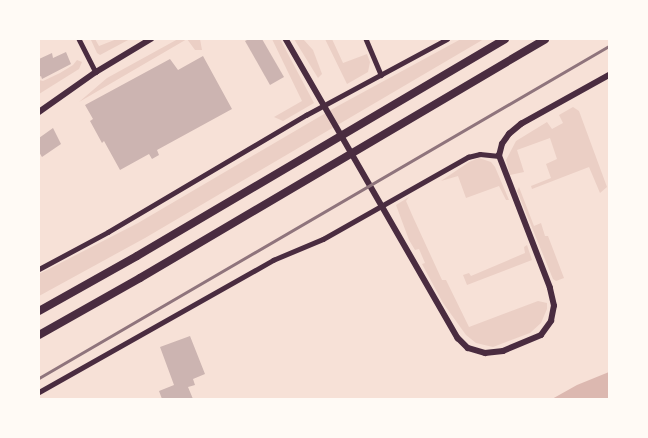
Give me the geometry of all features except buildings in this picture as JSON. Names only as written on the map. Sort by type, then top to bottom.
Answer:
[{"type":"highway","points":[[39,312],[505,39]]},
{"type":"highway","points":[[39,334],[140,278],[545,39]]},
{"type":"street","points":[[80,39],[96,72]]},
{"type":"street","points":[[39,112],[96,72],[151,39]]},
{"type":"street","points":[[286,39],[458,338],[468,348],[485,353],[503,352],[531,341],[547,329],[553,314],[553,297],[499,156],[502,144],[509,134],[521,124],[609,75]]},
{"type":"street","points":[[366,39],[381,75]]},
{"type":"street","points":[[39,269],[108,232],[306,115],[447,39]]},
{"type":"street","points":[[39,392],[273,260],[322,239],[468,157],[480,154],[499,156]]},
{"type":"shaded area","points":[[95,39],[99,46],[117,39],[130,39],[100,55],[97,53],[91,40]]},
{"type":"shaded area","points":[[178,39],[187,39],[79,102],[107,78]]},
{"type":"shaded area","points":[[187,39],[200,39],[202,50],[195,50]]},
{"type":"shaded area","points":[[272,39],[280,39],[314,103],[283,121],[274,117],[302,101]]},
{"type":"shaded area","points":[[294,39],[303,39],[313,50],[322,74],[318,78]]},
{"type":"shaded area","points":[[325,39],[332,39],[343,63],[367,54],[370,62],[368,72],[347,84]]},
{"type":"shaded area","points":[[461,39],[484,39],[145,238],[39,296],[39,274],[138,223],[336,107]]},
{"type":"shaded area","points":[[77,60],[82,62],[79,69],[39,94],[39,80],[43,81],[60,73],[73,65]]},
{"type":"shaded area","points":[[573,107],[579,111],[607,187],[600,193],[589,167],[532,189],[531,186],[551,178],[546,164],[557,159],[550,138],[517,150],[524,172],[510,175],[506,160],[516,141],[547,122],[552,129],[563,123],[559,115]]},
{"type":"shaded area","points":[[479,158],[491,162],[495,167],[509,200],[506,200],[499,186],[466,198],[458,176],[441,181],[469,162]]},
{"type":"shaded area","points":[[519,187],[534,226],[541,223],[545,236],[548,236],[564,278],[556,281],[553,279],[517,191]]},
{"type":"shaded area","points":[[409,197],[406,201],[442,280],[446,280],[469,327],[538,301],[547,303],[547,309],[541,323],[530,333],[493,347],[476,343],[466,335],[443,303],[422,264],[425,263],[419,249],[415,250],[409,240],[396,205]]},
{"type":"shaded area","points":[[527,245],[532,260],[467,285],[463,275],[469,273],[471,276],[525,253],[524,247]]},
{"type":"shaded area","points":[[609,372],[609,399],[552,399],[577,385]]},
{"type":"railway","points":[[39,378],[609,46]]}]
